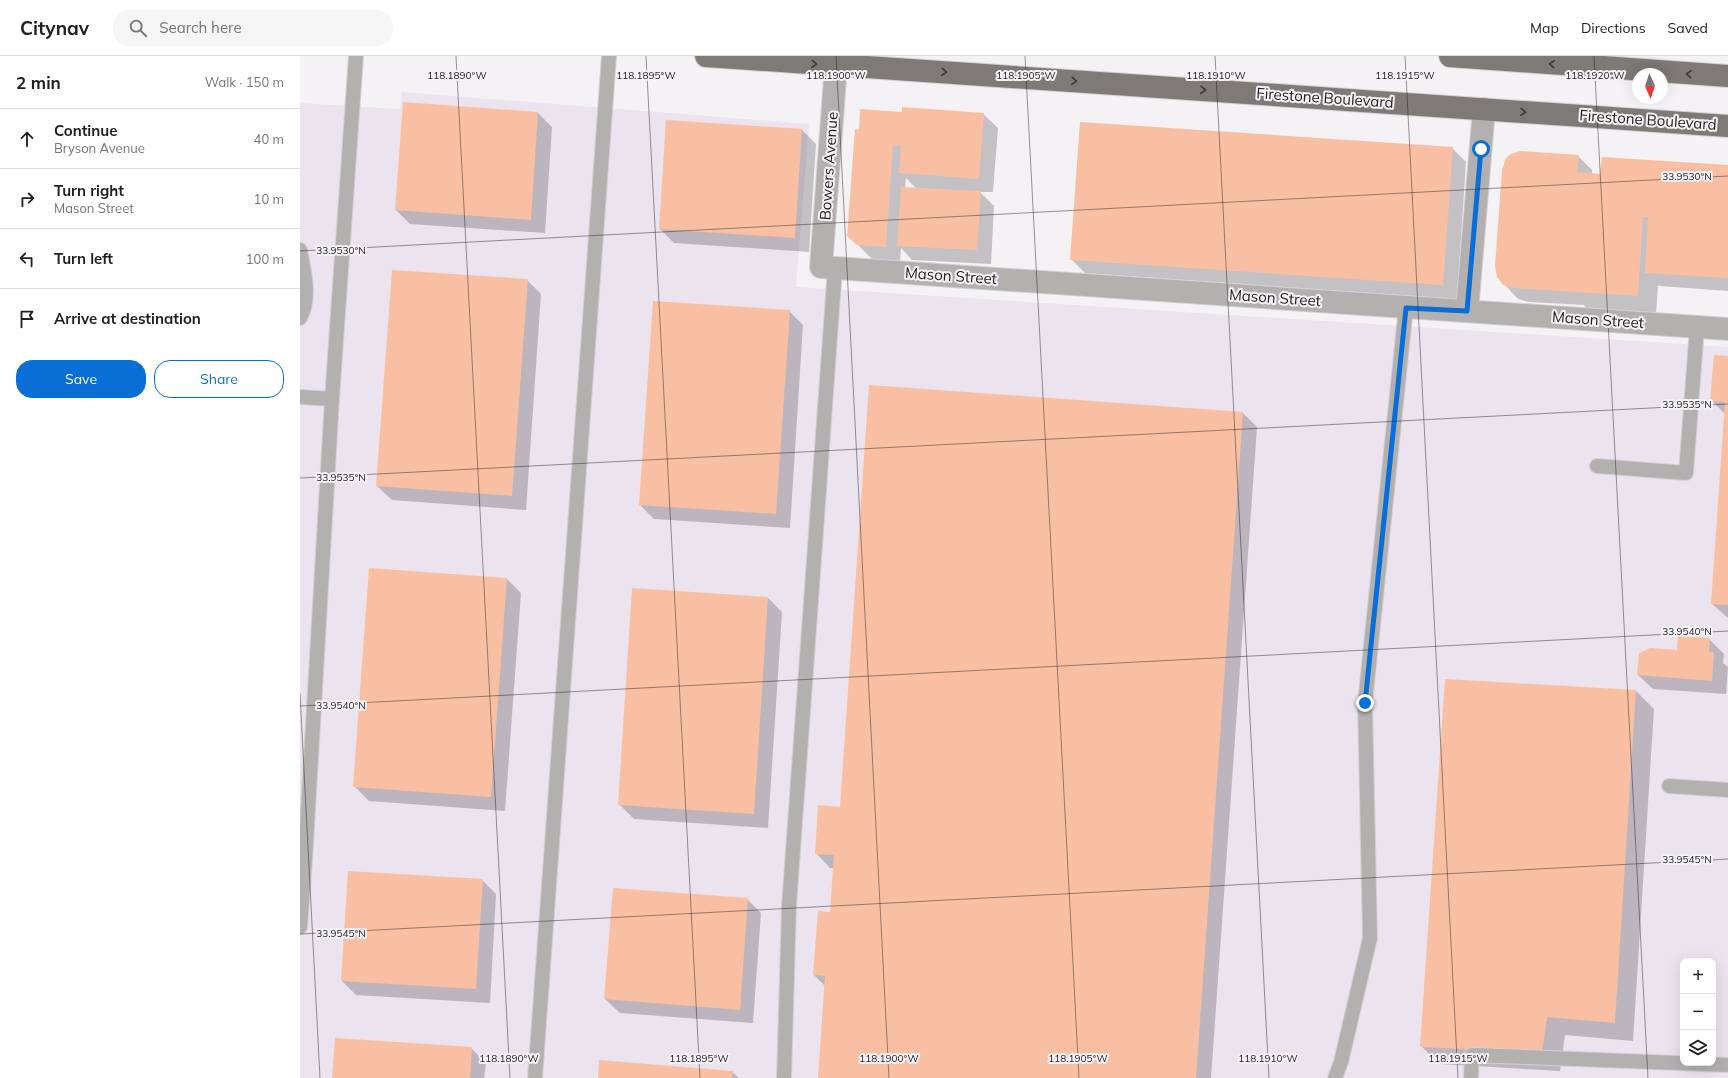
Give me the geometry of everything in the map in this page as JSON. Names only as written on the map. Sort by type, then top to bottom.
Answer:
[{"type":"main road","name":"Firestone Boulevard","points":[[706,56],[1728,126]]},
{"type":"main road","points":[[1450,56],[1606,62],[1728,76]]},
{"type":"street","name":"Bowers Avenue","points":[[828,268],[836,65]]},
{"type":"street","points":[[1467,311],[1484,109]]},
{"type":"street","name":"Mason Street","points":[[828,268],[1728,329]]},
{"type":"lane","points":[[300,927],[302,861],[356,56]]},
{"type":"lane","points":[[535,1078],[609,56]]},
{"type":"lane","points":[[300,250],[305,290],[303,313],[300,318]]},
{"type":"lane","points":[[784,1078],[789,906],[828,268]]},
{"type":"lane","points":[[1335,1078],[1341,1062],[1370,938],[1365,703],[1406,308]]},
{"type":"lane","points":[[1597,466],[1686,473],[1696,327]]},
{"type":"lane","points":[[300,397],[332,399]]},
{"type":"lane","points":[[1669,786],[1728,790]]},
{"type":"lane","points":[[1471,1078],[1472,1055],[1728,1065]]},
{"type":"shaded area","points":[[402,92],[809,124],[796,287],[1728,347],[1728,1078],[300,1078],[300,103],[400,109]]},
{"type":"building","points":[[403,102],[538,112],[531,220],[395,210]]},
{"type":"building","points":[[902,107],[984,113],[979,179],[899,173],[901,146],[893,146],[886,247],[857,245],[847,236],[855,129],[859,130],[860,109],[902,112]]},
{"type":"building","points":[[666,120],[802,129],[795,238],[659,229]]},
{"type":"building","points":[[1080,122],[1453,147],[1443,285],[1070,260]]},
{"type":"building","points":[[1520,151],[1579,155],[1577,172],[1600,174],[1602,157],[1728,165],[1728,278],[1645,273],[1648,217],[1643,217],[1638,296],[1514,288],[1503,285],[1497,277],[1495,266],[1502,170],[1506,158],[1511,154]]},
{"type":"building","points":[[901,187],[981,191],[977,250],[897,246]]},
{"type":"building","points":[[392,270],[528,279],[512,496],[376,486]]},
{"type":"building","points":[[653,301],[790,310],[776,514],[639,505]]},
{"type":"building","points":[[1714,355],[1728,356],[1728,605],[1711,604],[1725,402],[1710,401]]},
{"type":"building","points":[[869,385],[1243,412],[1196,1078],[818,1078],[825,976],[813,975],[818,911],[830,912],[834,855],[815,854],[818,805],[840,807]]},
{"type":"building","points":[[369,568],[507,578],[491,797],[353,787]]},
{"type":"building","points":[[632,588],[768,597],[754,814],[618,805]]},
{"type":"building","points":[[1678,636],[1710,638],[1709,652],[1714,652],[1712,681],[1637,675],[1639,653],[1650,648],[1677,650]]},
{"type":"building","points":[[1445,679],[1636,690],[1615,1023],[1547,1017],[1542,1053],[1420,1047]]},
{"type":"building","points":[[348,871],[483,879],[476,989],[341,981]]},
{"type":"building","points":[[613,888],[748,898],[740,1010],[604,999]]},
{"type":"building","points":[[335,1038],[472,1047],[470,1078],[332,1078]]},
{"type":"building","points":[[599,1060],[733,1071],[732,1078],[598,1078]]},
{"type":"route","points":[[1365,703],[1406,308],[1467,311],[1481,149]]}]
